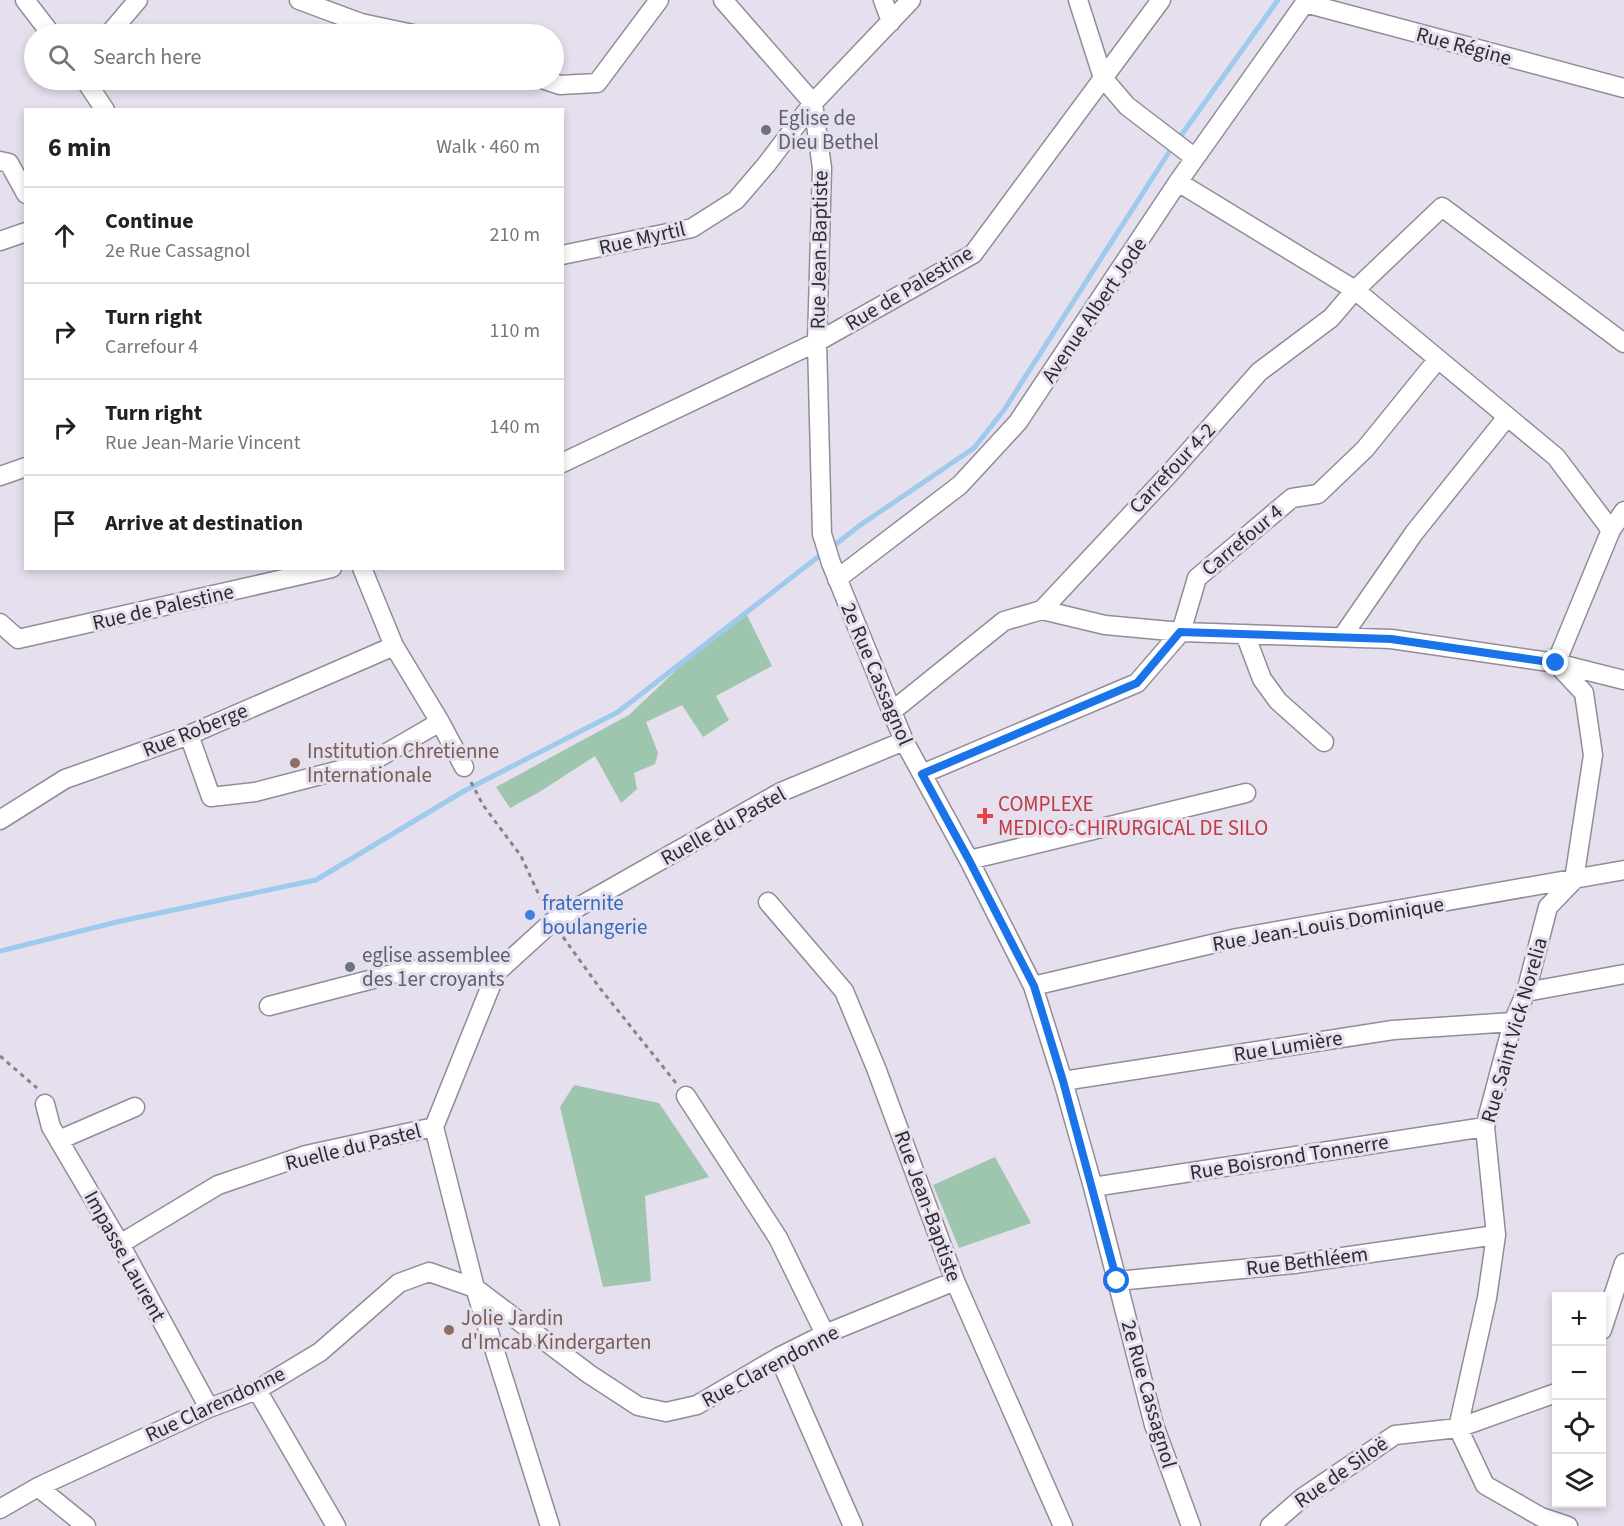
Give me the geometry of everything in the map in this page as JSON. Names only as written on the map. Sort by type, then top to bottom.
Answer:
[{"type":"street","points":[[25,0],[43,24]]},
{"type":"street","points":[[118,24],[138,0]]},
{"type":"street","points":[[299,0],[366,24]]},
{"type":"street","points":[[564,85],[597,83],[659,0]]},
{"type":"street","points":[[723,0],[813,103]]},
{"type":"street","points":[[883,0],[891,22]]},
{"type":"street","name":"Rue Myrtil","points":[[564,255],[692,228],[736,200],[813,103],[911,0]]},
{"type":"street","points":[[1078,0],[1103,78],[1128,106],[1195,158]]},
{"type":"street","name":"Rue de Palestine","points":[[564,462],[817,342],[973,254],[1161,0]]},
{"type":"street","name":"Rue Régine","points":[[1306,2],[1624,88]]},
{"type":"street","name":"Avenue Albert Jode","points":[[834,571],[960,485],[1018,422],[1178,182],[1306,2]]},
{"type":"street","points":[[92,90],[104,108]]},
{"type":"street","name":"Rue Jean-Baptiste","points":[[813,103],[822,168],[817,342],[822,534],[834,571]]},
{"type":"street","points":[[0,161],[9,163],[24,190]]},
{"type":"street","points":[[1178,182],[1355,290],[1556,457],[1611,530]]},
{"type":"street","name":"Carrefour 4-2","points":[[1042,610],[1170,473],[1259,372],[1331,318],[1355,290],[1442,207],[1624,343]]},
{"type":"street","points":[[0,241],[24,233]]},
{"type":"street","name":"Carrefour 4","points":[[922,774],[1137,683],[1180,632],[1197,578],[1292,498],[1318,494],[1365,449],[1438,359]]},
{"type":"street","points":[[1341,637],[1414,533],[1507,417]]},
{"type":"street","points":[[0,476],[24,468]]},
{"type":"street","points":[[1556,663],[1611,530],[1624,511]]},
{"type":"street","name":"Rue de Palestine","points":[[0,623],[18,639],[323,570]]},
{"type":"street","points":[[363,570],[394,646],[464,767]]},
{"type":"street","name":"2e Rue Cassagnol","points":[[834,571],[904,741],[1034,986],[1093,1187],[1154,1425],[1191,1526]]},
{"type":"street","points":[[891,712],[1004,621],[1042,610],[1105,625],[1180,632],[1391,639],[1556,663],[1624,680]]},
{"type":"street","points":[[1245,634],[1262,679],[1278,701],[1324,742]]},
{"type":"street","name":"Rue Roberge","points":[[0,820],[65,779],[189,735],[394,646]]},
{"type":"street","points":[[1556,663],[1584,693],[1593,755],[1574,880]]},
{"type":"street","points":[[189,735],[211,797],[255,792],[371,762],[440,722]]},
{"type":"street","name":"Ruelle du Pastel","points":[[120,1244],[218,1185],[306,1155],[434,1127],[496,973],[552,922],[781,792],[904,741]]},
{"type":"street","points":[[969,860],[1246,793]]},
{"type":"street","name":"Rue Jean-Louis Dominique","points":[[1034,986],[1237,938],[1624,870]]},
{"type":"street","name":"Rue Saint Vick Norelia","points":[[1458,1428],[1487,1298],[1496,1235],[1485,1127],[1513,1022],[1526,992],[1548,907],[1574,880]]},
{"type":"street","name":"Rue Jean-Baptiste","points":[[768,902],[844,991],[876,1068],[956,1281],[1063,1526]]},
{"type":"street","points":[[269,1006],[400,972],[457,964],[496,973]]},
{"type":"street","points":[[1526,992],[1624,974]]},
{"type":"street","name":"Rue Lumière","points":[[1063,1081],[1393,1030],[1513,1022]]},
{"type":"street","points":[[686,1096],[778,1238],[825,1334]]},
{"type":"street","name":"Impasse Laurent","points":[[45,1104],[51,1127],[58,1140],[120,1244],[209,1408]]},
{"type":"street","points":[[58,1140],[135,1107]]},
{"type":"street","points":[[434,1127],[475,1288],[550,1526]]},
{"type":"street","name":"Rue Boisrond Tonnerre","points":[[1093,1187],[1485,1127]]},
{"type":"street","name":"Rue Bethléem","points":[[1117,1281],[1294,1264],[1496,1235]]},
{"type":"street","points":[[1606,1318],[1624,1263]]},
{"type":"street","name":"Rue Clarendonne","points":[[0,1509],[38,1486],[209,1408],[258,1390],[320,1352],[399,1283],[429,1272],[475,1288],[589,1374],[638,1406],[666,1412],[697,1405],[779,1357],[825,1334],[956,1281]]},
{"type":"street","points":[[779,1357],[853,1526]]},
{"type":"street","points":[[258,1390],[336,1526]]},
{"type":"street","name":"Rue de Siloë","points":[[1270,1526],[1302,1498],[1395,1435],[1458,1428],[1552,1395]]},
{"type":"street","points":[[1458,1428],[1485,1485],[1540,1521],[1568,1526]]},
{"type":"street","points":[[38,1486],[86,1526]]},
{"type":"path","points":[[464,767],[483,805],[521,856],[552,922],[599,987],[686,1096]]},
{"type":"path","points":[[0,1056],[38,1090],[45,1104]]},
{"type":"green space","points":[[747,615],[772,666],[716,696],[729,720],[703,737],[682,705],[646,722],[658,753],[655,764],[634,773],[637,789],[621,803],[595,756],[510,808],[496,787],[629,715],[691,656]]},
{"type":"green space","points":[[574,1085],[659,1103],[709,1177],[645,1196],[651,1281],[603,1287],[560,1107]]},
{"type":"green space","points":[[995,1157],[1031,1223],[959,1248],[933,1185]]},
{"type":"waterway","points":[[1180,137],[1278,0]]},
{"type":"waterway","points":[[831,548],[859,526],[974,448],[1004,410],[1171,149]]},
{"type":"waterway","points":[[0,951],[121,921],[316,880],[464,791],[618,712],[823,553]]},
{"type":"place","name":"Eglise de Dieu Bethel","points":[[766,130]]},
{"type":"place","name":"Institution Chretienne Internationale","points":[[295,763]]},
{"type":"place","name":"COMPLEXE MEDICO-CHIRURGICAL DE SILO","points":[[985,816]]},
{"type":"place","name":"fraternite boulangerie","points":[[530,915]]},
{"type":"place","name":"eglise assemblee des 1er croyants","points":[[350,967]]},
{"type":"place","name":"Jolie Jardin d'Imcab Kindergarten","points":[[449,1330]]},
{"type":"route","points":[[1117,1281],[1093,1187],[1034,986],[922,774],[1137,683],[1180,632],[1391,639],[1556,663]]}]
